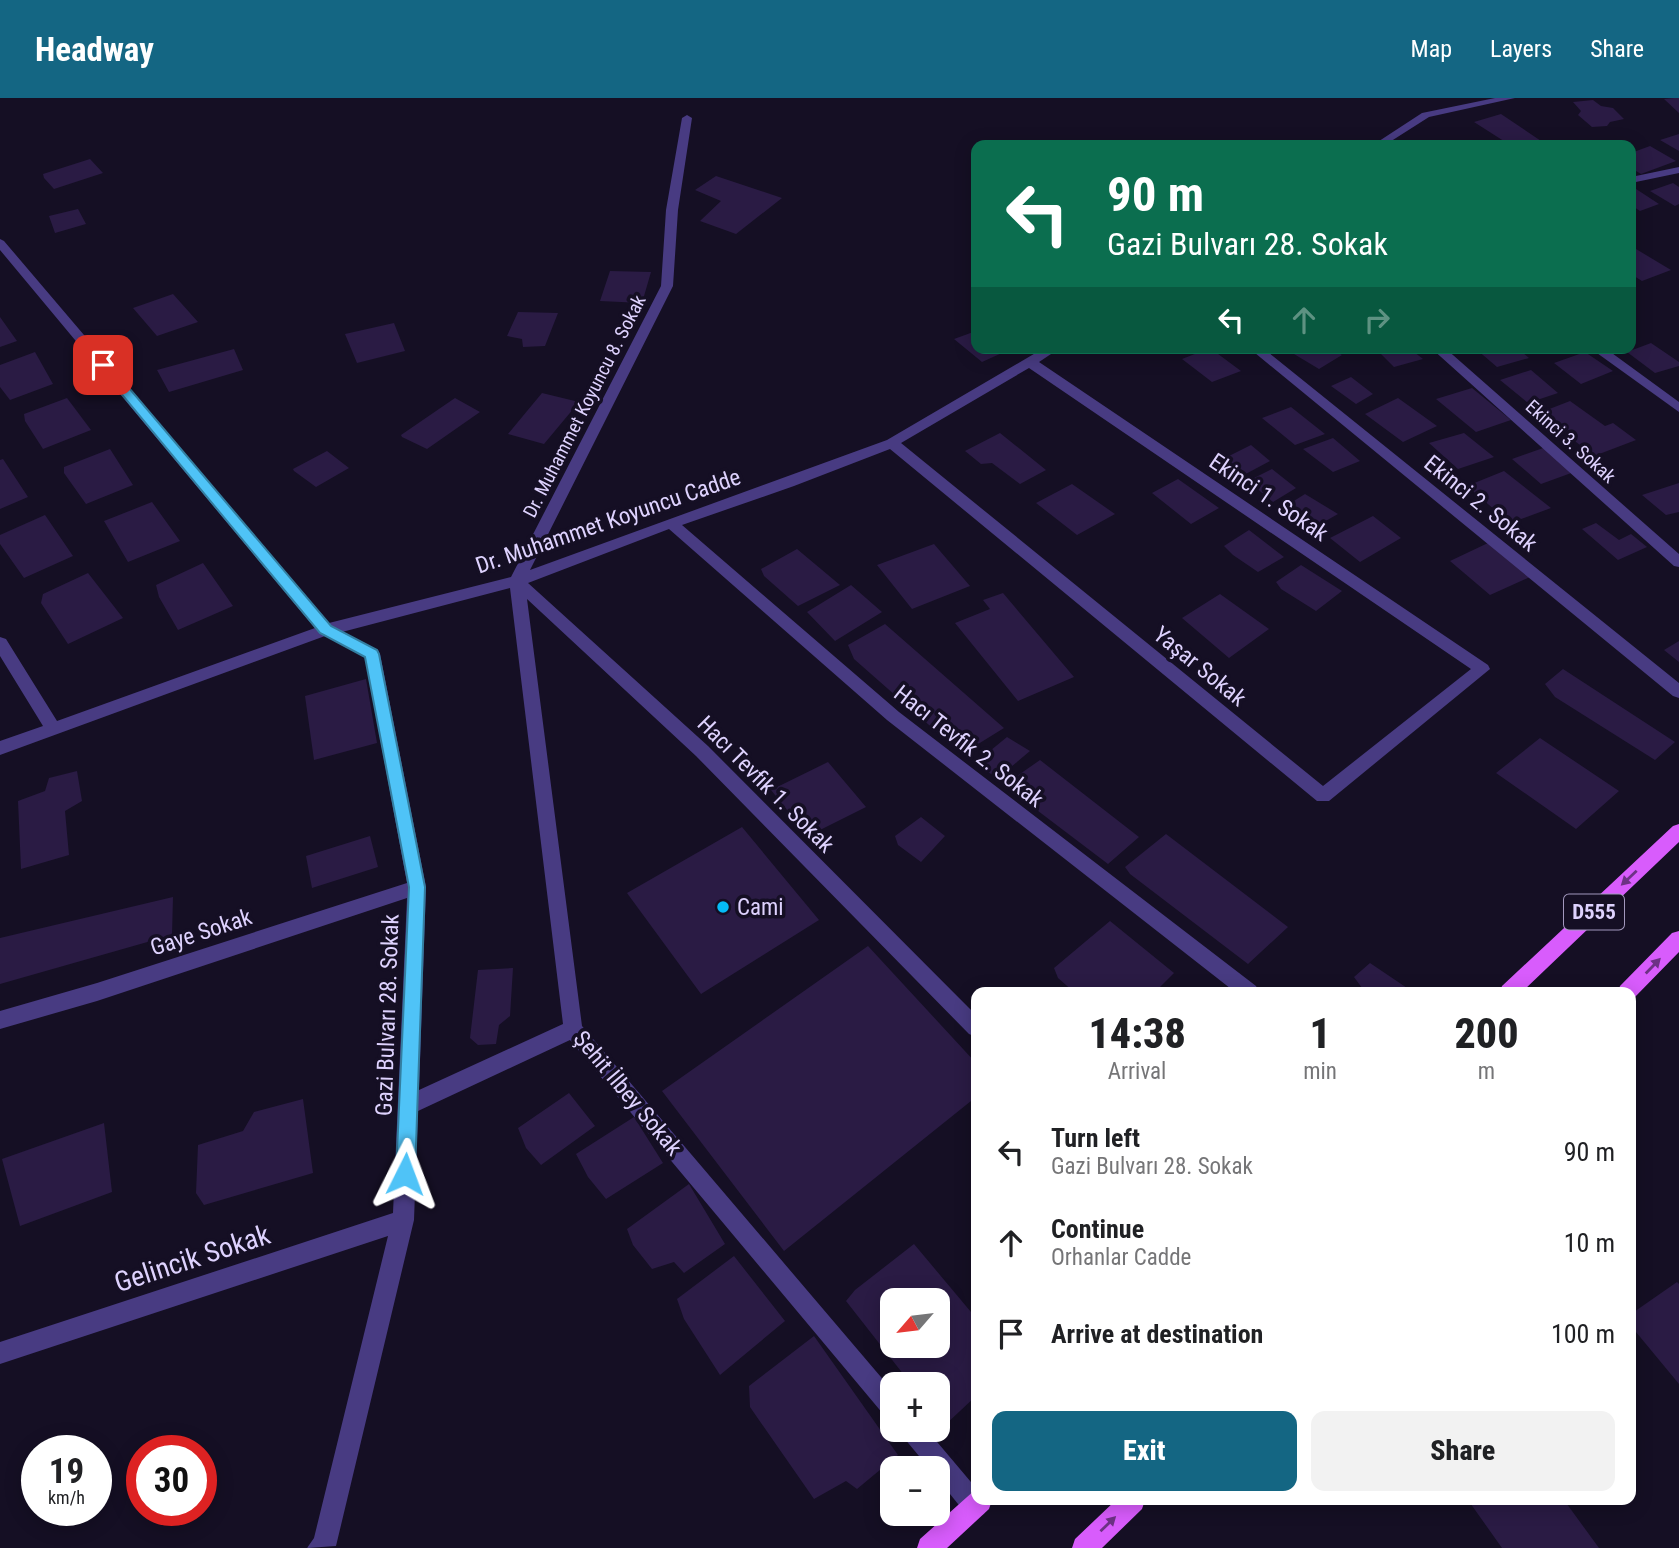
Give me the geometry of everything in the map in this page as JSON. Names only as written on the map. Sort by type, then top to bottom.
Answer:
[{"type":"main road","name":"D555","points":[[1514,987],[1679,831]]},
{"type":"main road","points":[[1632,987],[1679,939]]},
{"type":"main road","points":[[929,1548],[975,1505]]},
{"type":"main road","points":[[1084,1548],[1128,1505]]},
{"type":"street","points":[[1386,140],[1426,115],[1510,98]]},
{"type":"street","name":"Dr. Muhammet Koyuncu 8. Sokak","points":[[517,581],[667,286],[672,210],[687,118]]},
{"type":"street","points":[[1636,179],[1679,170]]},
{"type":"street","points":[[0,243],[326,630]]},
{"type":"street","name":"Dr. Muhammet Koyuncu Cadde","points":[[0,748],[326,630],[517,581],[671,523],[789,483],[892,443],[1045,354]]},
{"type":"street","name":"Ekinci 2. Sokak","points":[[1262,354],[1679,692]]},
{"type":"street","name":"Ekinci 3. Sokak","points":[[1444,354],[1679,562]]},
{"type":"street","points":[[1605,354],[1679,408]]},
{"type":"street","name":"Ekinci 1. Sokak","points":[[1031,363],[1482,670]]},
{"type":"street","name":"Yaşar Sokak","points":[[892,443],[1323,796],[1482,670]]},
{"type":"street","name":"Hacı Tevfik 2. Sokak","points":[[671,523],[893,716],[1243,987]]},
{"type":"street","name":"Hacı Tevfik 1. Sokak","points":[[517,581],[702,751],[971,1023]]},
{"type":"street","name":"Şehit İlbey Sokak","points":[[517,581],[572,1029],[880,1393]]},
{"type":"street","name":"Gazi Bulvarı 28. Sokak","points":[[319,1548],[324,1546],[403,1220],[417,887],[372,654],[326,630]]},
{"type":"street","points":[[0,643],[53,728]]},
{"type":"street","name":"Gaye Sokak","points":[[0,1020],[97,992],[417,887]]},
{"type":"street","points":[[408,1105],[572,1029]]},
{"type":"street","name":"Gelincik Sokak","points":[[0,1353],[403,1220]]},
{"type":"street","points":[[923,1442],[971,1494]]},
{"type":"building","points":[[1679,98],[1679,113],[1664,99]]},
{"type":"building","points":[[1593,100],[1601,106],[1613,108],[1624,119],[1610,122],[1607,126],[1592,127],[1578,115],[1581,111],[1573,102]]},
{"type":"building","points":[[1501,114],[1540,140],[1502,140],[1474,122]]},
{"type":"building","points":[[1679,134],[1679,151],[1660,140]]},
{"type":"building","points":[[1650,146],[1676,161],[1641,174],[1636,171],[1636,151]]},
{"type":"building","points":[[90,159],[103,173],[54,189],[44,178],[43,174]]},
{"type":"building","points":[[716,176],[782,198],[736,234],[700,221],[721,201],[695,190]]},
{"type":"building","points":[[1673,183],[1679,187],[1679,204],[1675,206],[1650,191]]},
{"type":"building","points":[[1636,189],[1659,204],[1640,211],[1636,208]]},
{"type":"building","points":[[78,209],[86,224],[55,233],[49,216]]},
{"type":"building","points":[[1636,249],[1671,270],[1642,281],[1636,277]]},
{"type":"building","points":[[610,271],[651,272],[642,303],[600,301]]},
{"type":"building","points":[[173,294],[198,322],[157,336],[133,308]]},
{"type":"building","points":[[518,312],[558,313],[545,346],[523,347],[522,339],[507,336]]},
{"type":"building","points":[[0,317],[17,341],[0,347]]},
{"type":"building","points":[[394,323],[405,351],[357,363],[345,334]]},
{"type":"building","points":[[971,333],[971,353],[954,339]]},
{"type":"building","points":[[1651,343],[1679,362],[1679,366],[1655,373],[1630,354],[1636,354],[1636,349]]},
{"type":"building","points":[[234,349],[243,370],[169,392],[157,370]]},
{"type":"building","points":[[35,352],[53,384],[10,400],[0,387],[0,365]]},
{"type":"building","points":[[972,354],[1000,354],[982,362]]},
{"type":"building","points":[[1195,354],[1218,354],[1241,371],[1212,382],[1182,359]]},
{"type":"building","points":[[1294,354],[1342,355],[1319,369]]},
{"type":"building","points":[[1381,354],[1417,354],[1423,359],[1394,367]]},
{"type":"building","points":[[1482,354],[1524,354],[1529,358],[1497,367]]},
{"type":"building","points":[[1579,354],[1588,354],[1613,371],[1581,384],[1554,363]]},
{"type":"building","points":[[1531,370],[1558,393],[1528,403],[1500,380]]},
{"type":"building","points":[[1351,377],[1373,394],[1356,404],[1331,386]]},
{"type":"building","points":[[1472,388],[1511,420],[1476,432],[1436,399]]},
{"type":"building","points":[[542,393],[579,402],[544,444],[508,434]]},
{"type":"building","points":[[67,398],[91,430],[43,449],[25,421],[24,414]]},
{"type":"building","points":[[455,398],[480,412],[427,449],[402,437],[401,435]]},
{"type":"building","points":[[1398,398],[1437,426],[1403,442],[1365,414]]},
{"type":"building","points":[[1570,401],[1605,426],[1613,423],[1636,440],[1594,456],[1539,413]]},
{"type":"building","points":[[1291,407],[1325,434],[1295,445],[1262,418]]},
{"type":"building","points":[[1000,433],[1046,470],[1020,484],[992,463],[981,464],[965,451]]},
{"type":"building","points":[[1464,433],[1494,457],[1458,469],[1429,443]]},
{"type":"building","points":[[1333,438],[1360,461],[1333,472],[1303,449]]},
{"type":"building","points":[[1251,445],[1270,461],[1240,477],[1219,461]]},
{"type":"building","points":[[1546,447],[1574,472],[1541,484],[1512,459]]},
{"type":"building","points":[[110,449],[133,485],[86,504],[64,473],[64,467]]},
{"type":"building","points":[[327,451],[349,468],[316,487],[294,471],[293,469]]},
{"type":"building","points":[[3,459],[28,497],[0,509],[0,460]]},
{"type":"building","points":[[1272,469],[1296,488],[1273,502],[1248,481]]},
{"type":"building","points":[[1504,471],[1551,508],[1510,523],[1467,486]]},
{"type":"building","points":[[1178,479],[1219,508],[1191,524],[1152,493]]},
{"type":"building","points":[[1679,483],[1679,512],[1666,515],[1642,495]]},
{"type":"building","points":[[1072,484],[1115,514],[1077,535],[1036,503]]},
{"type":"building","points":[[1305,494],[1338,514],[1308,531],[1281,509]]},
{"type":"building","points":[[152,502],[180,541],[128,562],[104,521]]},
{"type":"building","points":[[45,515],[73,556],[24,578],[0,544],[0,535]]},
{"type":"building","points":[[1373,516],[1401,538],[1360,562],[1330,538]]},
{"type":"building","points":[[1596,523],[1619,540],[1631,534],[1647,547],[1618,560],[1582,529]]},
{"type":"building","points":[[1249,530],[1284,557],[1258,572],[1224,546]]},
{"type":"building","points":[[1488,543],[1530,577],[1490,595],[1450,561]]},
{"type":"building","points":[[934,544],[970,586],[912,609],[877,565]]},
{"type":"building","points":[[797,549],[840,585],[798,606],[764,576],[761,569]]},
{"type":"building","points":[[203,563],[233,606],[178,630],[159,597],[156,585]]},
{"type":"building","points":[[1301,565],[1342,591],[1316,611],[1281,589],[1276,582]]},
{"type":"building","points":[[88,573],[123,618],[68,644],[41,603],[43,594]]},
{"type":"building","points":[[851,585],[882,612],[835,641],[807,612]]},
{"type":"building","points":[[1003,593],[1074,677],[1018,701],[955,623],[990,609],[983,600]]},
{"type":"building","points":[[1220,594],[1269,629],[1229,658],[1182,618]]},
{"type":"building","points":[[885,624],[1004,728],[962,754],[854,659],[848,645]]},
{"type":"building","points":[[1679,641],[1679,662],[1664,650]]},
{"type":"building","points":[[1563,669],[1675,742],[1655,760],[1555,697],[1545,684]]},
{"type":"building","points":[[366,679],[377,743],[314,760],[305,696]]},
{"type":"building","points":[[1007,737],[1030,751],[998,778],[974,764]]},
{"type":"building","points":[[1540,738],[1619,791],[1576,829],[1496,773]]},
{"type":"building","points":[[1040,760],[1139,837],[1108,864],[1013,792],[1010,781]]},
{"type":"building","points":[[828,762],[866,807],[808,836],[771,790]]},
{"type":"building","points":[[77,771],[82,801],[65,811],[69,855],[21,869],[18,801],[45,791],[49,778]]},
{"type":"building","points":[[921,817],[945,836],[921,862],[898,845],[895,836]]},
{"type":"building","name":"Cami","points":[[742,827],[819,920],[701,994],[627,893]]},
{"type":"building","points":[[1166,834],[1288,927],[1248,964],[1130,874],[1125,867]]},
{"type":"building","points":[[370,836],[378,867],[312,888],[306,856]]},
{"type":"building","points":[[173,897],[172,935],[0,984],[0,938]]},
{"type":"building","points":[[1110,921],[1174,973],[1160,987],[1068,987],[1058,978],[1054,968]]},
{"type":"building","points":[[868,946],[971,1058],[971,1101],[784,1251],[662,1091]]},
{"type":"building","points":[[1370,963],[1406,987],[1361,987],[1354,977]]},
{"type":"building","points":[[513,968],[510,1016],[499,1025],[496,1044],[478,1045],[470,1038],[478,970]]},
{"type":"building","points":[[569,1093],[595,1126],[541,1165],[526,1148],[518,1128]]},
{"type":"building","points":[[303,1099],[313,1173],[204,1205],[196,1193],[198,1145],[243,1131],[254,1112]]},
{"type":"building","points":[[634,1117],[663,1163],[606,1199],[588,1177],[576,1154]]},
{"type":"building","points":[[104,1123],[112,1192],[20,1226],[2,1159]]},
{"type":"building","points":[[689,1184],[725,1244],[684,1273],[674,1262],[652,1269],[633,1245],[627,1229]]},
{"type":"building","points":[[914,1244],[971,1312],[971,1401],[950,1420],[950,1372],[902,1372],[891,1358],[950,1358],[950,1288],[880,1288],[880,1344],[846,1301],[855,1290]]},
{"type":"building","points":[[734,1256],[785,1321],[720,1375],[684,1319],[677,1299]]},
{"type":"building","points":[[1677,1282],[1679,1284],[1679,1384],[1636,1332],[1636,1311]]},
{"type":"building","points":[[814,1336],[880,1430],[880,1442],[889,1442],[898,1455],[880,1456],[880,1470],[857,1489],[846,1481],[814,1499],[750,1407],[749,1386]]},
{"type":"building","points":[[1472,1505],[1568,1505],[1599,1548],[1502,1548]]},
{"type":"place","name":"Cami","points":[[723,907]]},
{"type":"route","points":[[103,365],[326,630],[372,654],[417,887],[405,1174]]}]
